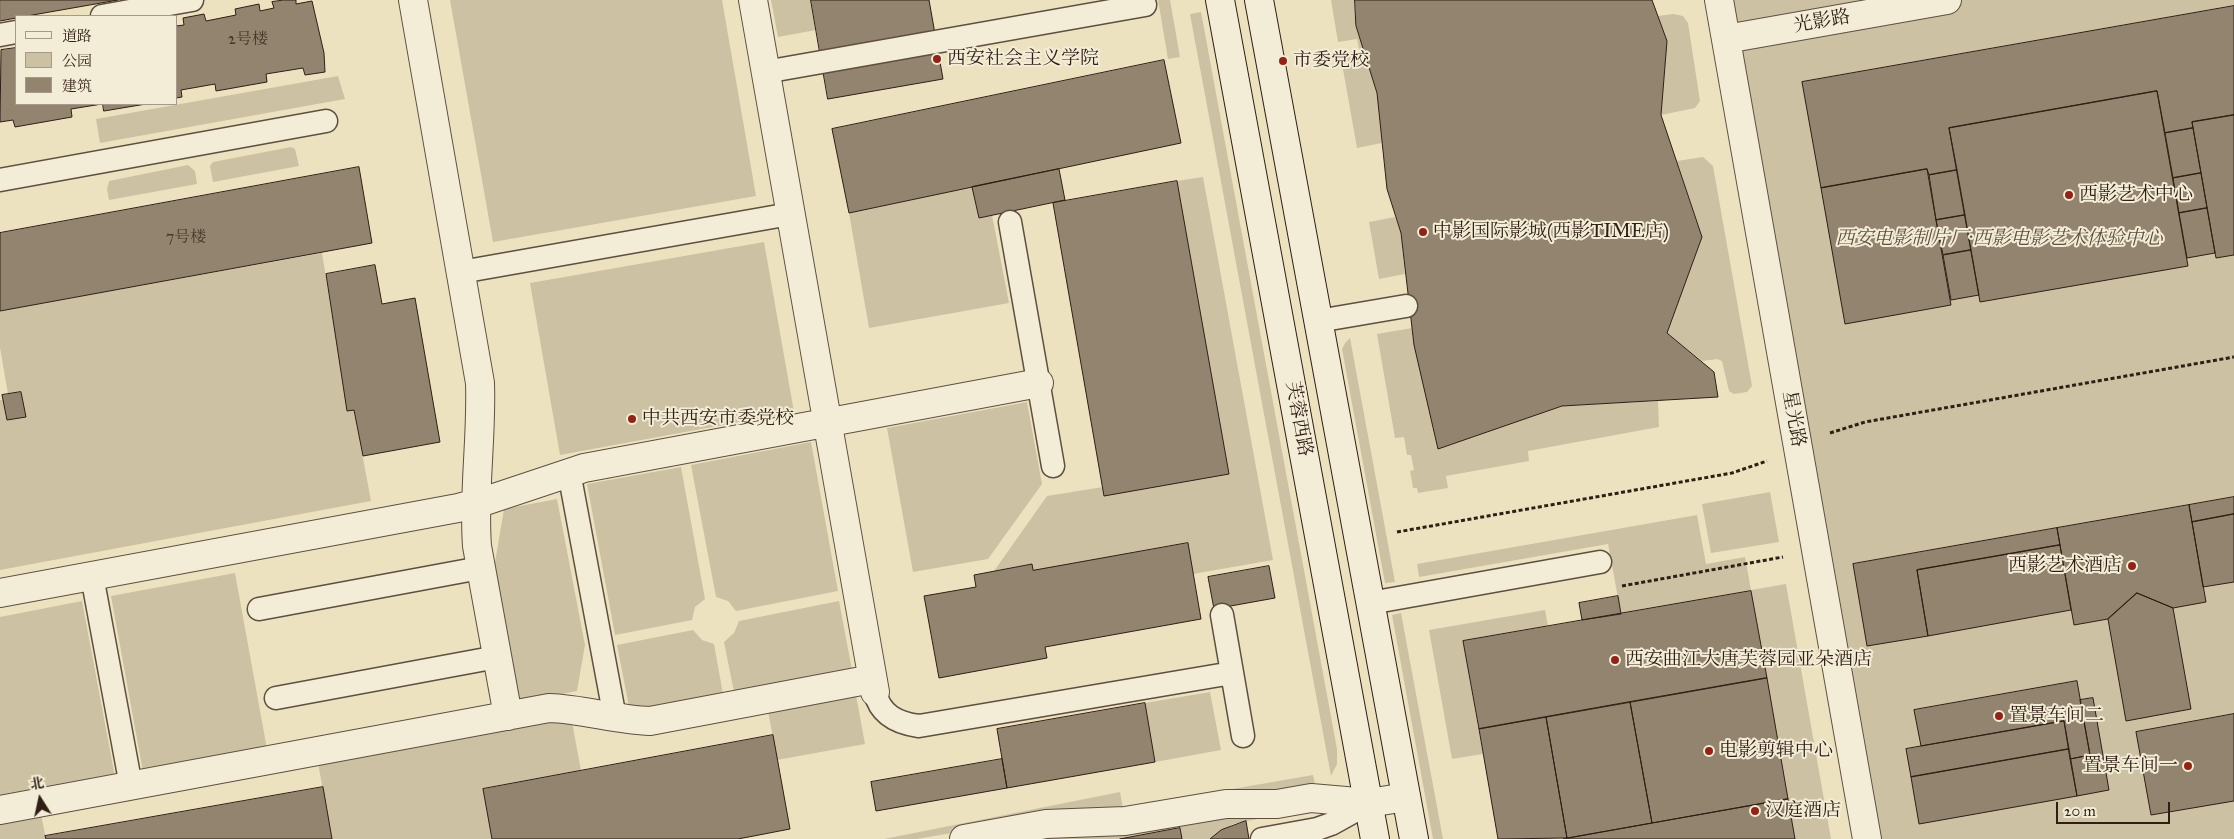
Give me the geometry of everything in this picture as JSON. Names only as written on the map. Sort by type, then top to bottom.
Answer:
[{"type":"street","points":[[413,0],[480,383],[482,421],[475,522],[480,568],[508,716]]},
{"type":"street","points":[[0,810],[549,708],[573,709],[615,718],[650,721],[873,686],[753,0]]},
{"type":"street","name":"芙蓉西路","points":[[1220,0],[1376,839]]},
{"type":"street","name":"芙蓉西路","points":[[1259,0],[1414,839]]},
{"type":"street","name":"星光路","points":[[1719,0],[1867,839]]},
{"type":"street","name":"光影路","points":[[1726,39],[1947,0]]},
{"type":"street","points":[[0,593],[476,504],[584,468],[1039,383]]},
{"type":"street","points":[[964,839],[1046,824],[1125,821],[1226,804],[1277,804],[1311,798],[1369,804],[1406,797]]},
{"type":"lane","points":[[108,15],[192,0]]},
{"type":"lane","points":[[765,72],[1145,5]]},
{"type":"lane","points":[[0,35],[15,32]]},
{"type":"lane","points":[[0,180],[326,121]]},
{"type":"lane","points":[[461,272],[790,214]]},
{"type":"lane","points":[[1010,222],[1053,466]]},
{"type":"lane","points":[[1318,321],[1406,306]]},
{"type":"lane","points":[[569,472],[615,718]]},
{"type":"lane","points":[[1370,603],[1600,562]]},
{"type":"lane","points":[[259,609],[480,568]]},
{"type":"lane","points":[[92,576],[131,786]]},
{"type":"lane","points":[[1222,615],[1243,736]]},
{"type":"lane","points":[[276,698],[497,657]]},
{"type":"lane","points":[[873,686],[881,708],[894,720],[902,724],[919,726],[1232,673]]},
{"type":"lane","points":[[1262,839],[1316,829],[1369,804]]},
{"type":"green space","points":[[450,0],[722,0],[756,196],[493,242]]},
{"type":"green space","points":[[771,0],[811,0],[816,30],[778,37]]},
{"type":"green space","points":[[1158,0],[1170,0],[1180,57],[1168,59]]},
{"type":"green space","points":[[1331,0],[1355,0],[1356,26],[1377,93],[1382,143],[1357,148],[1341,58],[1360,54],[1357,39],[1338,42]]},
{"type":"green space","name":"西安电影制片厂·西影电影艺术体验中心","points":[[1719,0],[2234,0],[2234,839],[1867,839]]},
{"type":"green space","points":[[1201,12],[1337,749],[1337,764],[1331,776],[1190,14]]},
{"type":"green space","points":[[1673,14],[1683,16],[1688,23],[1700,101],[1695,108],[1661,115],[1667,41],[1658,16]]},
{"type":"green space","points":[[338,76],[345,99],[100,143],[96,119]]},
{"type":"green space","points":[[291,147],[295,149],[299,166],[213,182],[210,166],[213,162]]},
{"type":"green space","points":[[1703,157],[1713,166],[1752,386],[1747,392],[1734,394],[1729,391],[1722,361],[1717,359],[1702,361],[1667,333],[1702,237],[1677,161]]},
{"type":"green space","points":[[188,165],[195,171],[197,184],[109,200],[107,189],[109,181]]},
{"type":"green space","points":[[1203,177],[1273,560],[1193,574],[1187,543],[1033,570],[1032,564],[994,571],[1047,496],[1103,487],[1229,474],[1177,181]]},
{"type":"green space","points":[[972,187],[979,218],[992,215],[1009,303],[869,328],[849,213]]},
{"type":"green space","points":[[1395,217],[1401,233],[1405,274],[1379,279],[1369,222]]},
{"type":"green space","points":[[764,242],[794,412],[560,455],[530,283]]},
{"type":"green space","points":[[322,253],[341,368],[354,410],[371,501],[0,570],[0,400],[3,400],[7,420],[26,417],[21,392],[8,394],[0,348],[0,311]]},
{"type":"green space","points":[[1412,328],[1438,448],[1562,406],[1658,401],[1659,427],[1528,451],[1529,461],[1446,476],[1448,488],[1418,493],[1417,488],[1413,488],[1410,471],[1414,470],[1411,455],[1407,455],[1404,437],[1395,438],[1377,334]]},
{"type":"green space","points":[[1350,338],[1395,582],[1385,583],[1342,349]]},
{"type":"green space","points":[[1027,402],[1042,484],[988,559],[913,572],[887,428]]},
{"type":"green space","points":[[811,442],[838,591],[736,611],[728,601],[716,597],[691,465]]},
{"type":"green space","points":[[681,467],[705,599],[695,607],[692,620],[615,635],[587,484]]},
{"type":"green space","points":[[1770,492],[1779,542],[1711,553],[1702,504]]},
{"type":"green space","points":[[557,499],[585,645],[577,691],[517,703],[493,574],[504,509]]},
{"type":"green space","points":[[1697,515],[1706,564],[1745,557],[1751,590],[1786,584],[1831,839],[1795,839],[1751,591],[1621,614],[1608,544],[1419,577],[1417,564]]},
{"type":"green space","points":[[235,573],[267,749],[143,772],[111,596]]},
{"type":"green space","points":[[82,601],[115,777],[0,799],[0,617]]},
{"type":"green space","points":[[839,601],[852,670],[734,692],[724,642],[734,633],[739,621]]},
{"type":"green space","points":[[1545,610],[1548,626],[1463,642],[1483,754],[1452,759],[1429,630]]},
{"type":"green space","points":[[1401,613],[1443,839],[1433,839],[1392,615]]},
{"type":"green space","points":[[693,630],[702,640],[714,644],[723,694],[630,712],[617,645]]},
{"type":"green space","points":[[1210,692],[1221,750],[1155,762],[1145,703]]},
{"type":"green space","points":[[856,695],[865,744],[777,760],[768,711]]},
{"type":"green space","points":[[571,716],[581,771],[483,789],[492,839],[332,839],[318,763]]},
{"type":"green space","points":[[1313,775],[1316,788],[1120,814],[1050,816],[917,839],[884,839],[1120,792],[1123,808]]},
{"type":"green space","points":[[1313,808],[1233,824],[1210,839],[1182,839],[1180,828],[1120,839],[1014,839],[1230,812]]},
{"type":"green space","points":[[41,815],[46,839],[0,839],[0,822]]},
{"type":"building","points":[[0,0],[118,0],[33,15],[15,15],[15,18],[0,21]]},
{"type":"building","points":[[296,0],[296,4],[312,1],[324,53],[325,72],[305,75],[303,68],[266,74],[267,82],[216,91],[215,84],[181,90],[182,97],[178,98],[178,26],[184,25],[183,18],[204,14],[206,21],[236,15],[235,9],[259,4],[260,11],[274,8],[272,2]]},
{"type":"building","points":[[811,0],[929,0],[943,79],[828,99]]},
{"type":"building","points":[[1355,0],[1652,0],[1667,41],[1661,115],[1702,237],[1667,333],[1714,372],[1718,397],[1562,406],[1438,449],[1414,345],[1401,233],[1387,189],[1377,93],[1356,26]]},
{"type":"building","points":[[2234,6],[2234,115],[2192,122],[2193,128],[2165,133],[2157,91],[1949,128],[1957,170],[1929,175],[1927,169],[1821,188],[1802,82]]},
{"type":"building","points":[[15,48],[15,105],[96,105],[71,109],[72,117],[15,127],[13,120],[0,122],[1,50]]},
{"type":"building","points":[[1164,60],[1181,143],[849,213],[832,129]]},
{"type":"building","name":"西影艺术中心","points":[[2157,91],[2188,266],[1980,302],[1949,128]]},
{"type":"building","points":[[103,105],[140,105],[104,111]]},
{"type":"building","points":[[2234,115],[2234,255],[2216,258],[2192,122]]},
{"type":"building","points":[[2193,128],[2201,173],[2173,178],[2165,133]]},
{"type":"building","points":[[359,167],[372,243],[0,311],[0,233]]},
{"type":"building","points":[[1059,169],[1065,200],[979,218],[972,187]]},
{"type":"building","points":[[1927,169],[1951,305],[1845,324],[1821,188]]},
{"type":"building","points":[[1957,170],[1965,215],[1936,220],[1929,175]]},
{"type":"building","points":[[2201,173],[2207,208],[2179,213],[2173,178]]},
{"type":"building","points":[[1177,181],[1229,474],[1104,496],[1053,203]]},
{"type":"building","points":[[2207,208],[2215,253],[2187,258],[2179,213]]},
{"type":"building","points":[[1965,215],[1971,250],[1943,255],[1936,220]]},
{"type":"building","points":[[1971,250],[1979,295],[1951,300],[1943,255]]},
{"type":"building","points":[[375,265],[382,304],[415,298],[440,442],[363,456],[354,410],[347,411],[326,274]]},
{"type":"building","points":[[21,392],[26,417],[7,420],[2,395]]},
{"type":"building","points":[[2234,497],[2234,514],[2192,522],[2189,505]]},
{"type":"building","name":"西影艺术酒店","points":[[2189,505],[2206,602],[2173,608],[2137,593],[2108,619],[2074,625],[2057,528]]},
{"type":"building","points":[[2234,514],[2234,582],[2203,587],[2192,522]]},
{"type":"building","points":[[2057,528],[2060,545],[1917,570],[1928,636],[1867,646],[1853,564]]},
{"type":"building","points":[[1188,543],[1201,619],[1045,647],[1047,658],[939,678],[924,596],[976,587],[974,575],[1032,564],[1033,570]]},
{"type":"building","points":[[2060,545],[2071,610],[1928,636],[1917,570]]},
{"type":"building","points":[[1269,566],[1275,598],[1214,609],[1208,577]]},
{"type":"building","name":"西安曲江大唐芙蓉园亚朵酒店","points":[[1751,591],[1767,678],[1479,729],[1463,641]]},
{"type":"building","points":[[2137,593],[2173,608],[2191,709],[2126,721],[2108,619]]},
{"type":"building","points":[[1618,596],[1621,614],[1582,620],[1579,603]]},
{"type":"building","name":"电影剪辑中心","points":[[1767,678],[1788,799],[1652,823],[1630,702]]},
{"type":"building","name":"置景车间二","points":[[2077,681],[2090,755],[2070,759],[2064,721],[1921,746],[1914,710]]},
{"type":"building","points":[[2093,698],[2109,790],[2077,796],[2070,759],[2090,755],[2080,700]]},
{"type":"building","points":[[1630,702],[1652,823],[1567,838],[1546,717]]},
{"type":"building","points":[[1145,703],[1155,762],[1007,788],[997,729]]},
{"type":"building","name":"置景车间一","points":[[2234,714],[2234,801],[2151,815],[2136,732]]},
{"type":"building","points":[[1546,717],[1567,838],[1498,839],[1479,729]]},
{"type":"building","points":[[2064,721],[2069,749],[1911,777],[1906,749]]},
{"type":"building","points":[[773,735],[790,829],[738,839],[492,839],[483,789]]},
{"type":"building","points":[[2069,749],[2077,796],[1919,824],[1911,777]]},
{"type":"building","points":[[1002,759],[1007,788],[876,811],[871,782]]},
{"type":"building","points":[[323,787],[332,839],[46,839],[45,836]]},
{"type":"building","name":"汉庭酒店","points":[[1788,799],[1795,839],[1563,839],[1652,823]]},
{"type":"building","points":[[1246,821],[1249,839],[1210,839],[1221,830]]},
{"type":"building","points":[[1180,828],[1182,839],[1120,839]]},
{"type":"place","name":"西安社会主义学院","points":[[937,59]]},
{"type":"place","name":"市委党校","points":[[1283,61]]},
{"type":"place","name":"西影艺术中心","points":[[2069,195]]},
{"type":"place","name":"中影国际影城(西影TIME店)","points":[[1423,232]]},
{"type":"place","name":"中共西安市委党校","points":[[632,419]]},
{"type":"place","name":"西影艺术酒店","points":[[2132,566]]},
{"type":"place","name":"西安曲江大唐芙蓉园亚朵酒店","points":[[1615,660]]},
{"type":"place","name":"置景车间二","points":[[1999,716]]},
{"type":"place","name":"电影剪辑中心","points":[[1709,751]]},
{"type":"place","name":"置景车间一","points":[[2188,766]]},
{"type":"place","name":"汉庭酒店","points":[[1755,811]]}]
